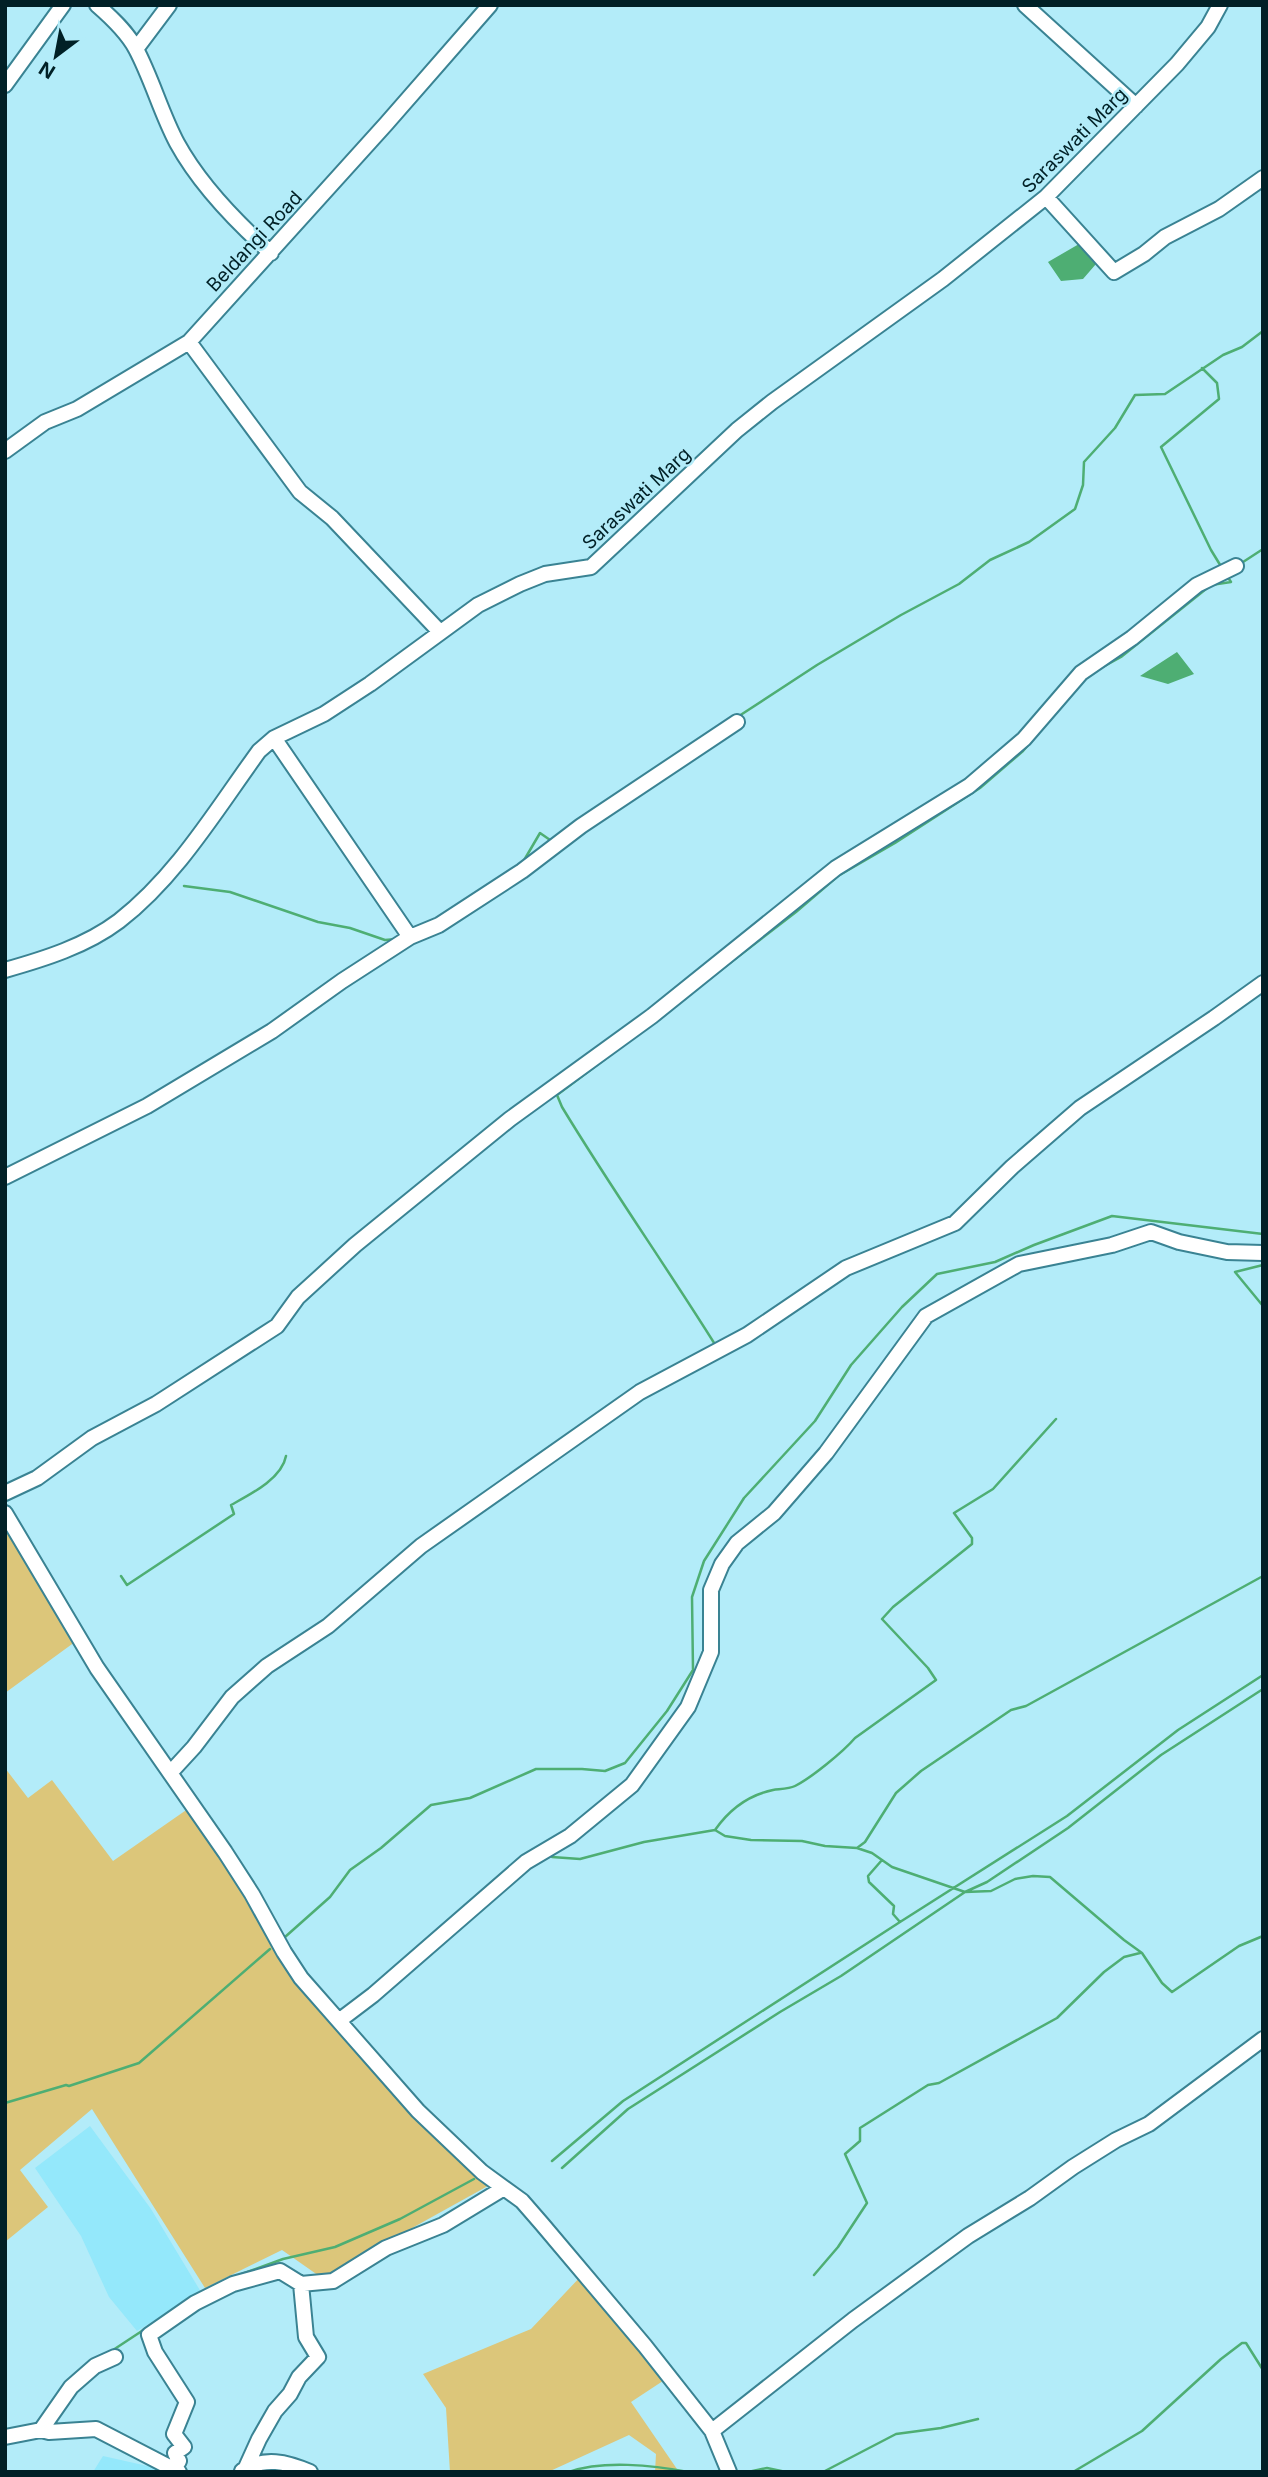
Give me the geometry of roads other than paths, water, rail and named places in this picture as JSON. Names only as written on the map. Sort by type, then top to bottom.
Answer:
[{"type":"street","points":[[5,85],[63,5]]},
{"type":"street","points":[[97,5],[127,35],[136,49],[176,141],[186,156],[220,203],[271,253]]},
{"type":"street","points":[[136,49],[169,5]]},
{"type":"street","name":"Beldangi Road","points":[[5,451],[45,422],[77,409],[189,342],[490,5]]},
{"type":"street","points":[[1025,5],[1136,106]]},
{"type":"street","name":"Saraswati Marg","points":[[5,970],[72,948],[117,923],[175,867],[259,751],[274,738],[292,727],[324,714],[478,605],[545,575],[591,567],[737,430],[943,279],[1046,197],[1177,64],[1208,27],[1220,5]]},
{"type":"street","points":[[1046,197],[1114,272],[1144,254],[1165,237],[1219,209],[1263,178]]},
{"type":"street","points":[[189,342],[300,492],[332,518],[440,632]]},
{"type":"street","points":[[5,1493],[37,1478],[92,1438],[156,1404],[277,1326],[298,1297],[355,1245],[510,1119],[652,1016],[836,868],[969,786],[1024,739],[1081,674],[1132,638],[1197,585],[1236,566]]},
{"type":"street","points":[[5,1177],[147,1106],[272,1031],[410,937],[439,925],[523,870],[633,790],[737,722]]},
{"type":"street","points":[[274,738],[410,937]]},
{"type":"street","points":[[171,1772],[232,1697],[267,1666],[328,1626],[421,1546],[640,1392],[747,1335],[846,1268],[956,1223],[1012,1167],[1080,1108],[1263,983]]},
{"type":"street","points":[[340,2020],[373,1995],[526,1862],[570,1836],[632,1785],[688,1707],[712,1651],[711,1590],[722,1564],[737,1544],[774,1513],[826,1453],[926,1316],[1018,1264],[1112,1245],[1152,1232],[1179,1242],[1227,1252],[1263,1253]]},
{"type":"street","points":[[5,1513],[79,1639],[252,1894],[301,1978],[418,2110],[482,2172],[522,2201],[542,2224],[645,2346],[712,2431],[729,2472]]},
{"type":"street","points":[[712,2431],[853,2320],[968,2236],[1116,2140],[1149,2124],[1263,2039]]},
{"type":"street","points":[[5,2437],[41,2431],[96,2429],[177,2470],[179,2461],[175,2453],[184,2447],[174,2434],[187,2402],[159,2360],[149,2335],[195,2303],[233,2284],[281,2272],[301,2284],[333,2281],[386,2248],[443,2225],[504,2188]]},
{"type":"street","points":[[243,2470],[275,2411],[290,2394],[299,2376],[318,2357],[306,2337],[301,2284]]},
{"type":"street","points":[[41,2431],[71,2387],[95,2366],[115,2357]]},
{"type":"street","points":[[243,2470],[259,2463],[276,2461],[310,2472]]},
{"type":"waterway","points":[[739,716],[817,665],[959,584],[990,560],[1029,542],[1075,509],[1083,485],[1084,462],[1115,428],[1135,395],[1165,394],[1223,355],[1242,347],[1263,331]]},
{"type":"waterway","points":[[1202,368],[1217,383],[1219,399],[1161,447],[1222,568]]},
{"type":"waterway","points":[[1240,564],[1263,549]]},
{"type":"waterway","points":[[1101,668],[1121,657],[1211,585],[1231,582],[1227,576]]},
{"type":"waterway","points":[[704,983],[838,876],[980,788],[1023,751],[1037,735]]},
{"type":"waterway","points":[[523,862],[540,833],[553,842]]},
{"type":"waterway","points":[[184,886],[230,892],[318,922],[350,928],[385,940],[397,939]]},
{"type":"waterway","points":[[660,1018],[557,1095],[581,1137],[716,1346]]},
{"type":"waterway","points":[[285,1937],[330,1897],[350,1870],[381,1848],[431,1805],[470,1798],[536,1769],[605,1771],[625,1763],[667,1711],[693,1670],[692,1597],[704,1561],[744,1498],[815,1421],[851,1365],[902,1307],[937,1274],[995,1262],[1112,1216],[1263,1234]]},
{"type":"waterway","points":[[1263,1265],[1235,1272],[1263,1306]]},
{"type":"waterway","points":[[715,1830],[733,1810],[748,1800],[764,1792],[793,1787],[809,1777],[855,1738],[936,1680],[882,1619],[893,1607],[972,1544],[972,1538],[954,1513],[993,1489],[1056,1419]]},
{"type":"waterway","points":[[121,1576],[127,1585],[234,1514],[231,1505],[272,1479],[286,1456]]},
{"type":"waterway","points":[[857,1848],[865,1842],[896,1793],[921,1771],[1011,1710],[1026,1706],[1263,1576]]},
{"type":"waterway","points":[[900,1922],[1067,1816],[1178,1730],[1263,1675]]},
{"type":"waterway","points":[[562,2168],[628,2109],[841,1976],[965,1892],[987,1882],[1068,1828],[1161,1755],[1263,1689]]},
{"type":"waterway","points":[[552,1857],[580,1859],[644,1842],[715,1830],[725,1836],[751,1840],[802,1841],[857,1848],[872,1853],[892,1867],[965,1892],[991,1891],[1015,1879],[1050,1877],[1142,1953],[1162,1983],[1172,1992],[1239,1946],[1263,1936]]},
{"type":"waterway","points":[[552,2161],[623,2101],[900,1922],[893,1914],[894,1906],[869,1882],[868,1876],[882,1860]]},
{"type":"waterway","points":[[5,2103],[139,2063],[270,1949]]},
{"type":"waterway","points":[[814,2275],[838,2247],[867,2203],[845,2154],[860,2141],[860,2128],[928,2085],[939,2083],[1057,2018],[1104,1972],[1124,1957],[1140,1953]]},
{"type":"waterway","points":[[239,2275],[283,2259],[335,2247],[400,2219],[474,2179]]},
{"type":"waterway","points":[[110,2352],[151,2325]]},
{"type":"waterway","points":[[1073,2472],[1142,2431],[1242,2343],[1246,2343],[1263,2370]]},
{"type":"waterway","points":[[823,2472],[896,2434],[941,2428],[978,2419]]},
{"type":"waterway","points":[[569,2472],[612,2465],[659,2467],[688,2472]]},
{"type":"waterway","points":[[748,2472],[767,2468],[786,2472]]},
{"type":"waterway","points":[[277,2472],[288,2471]]}]
